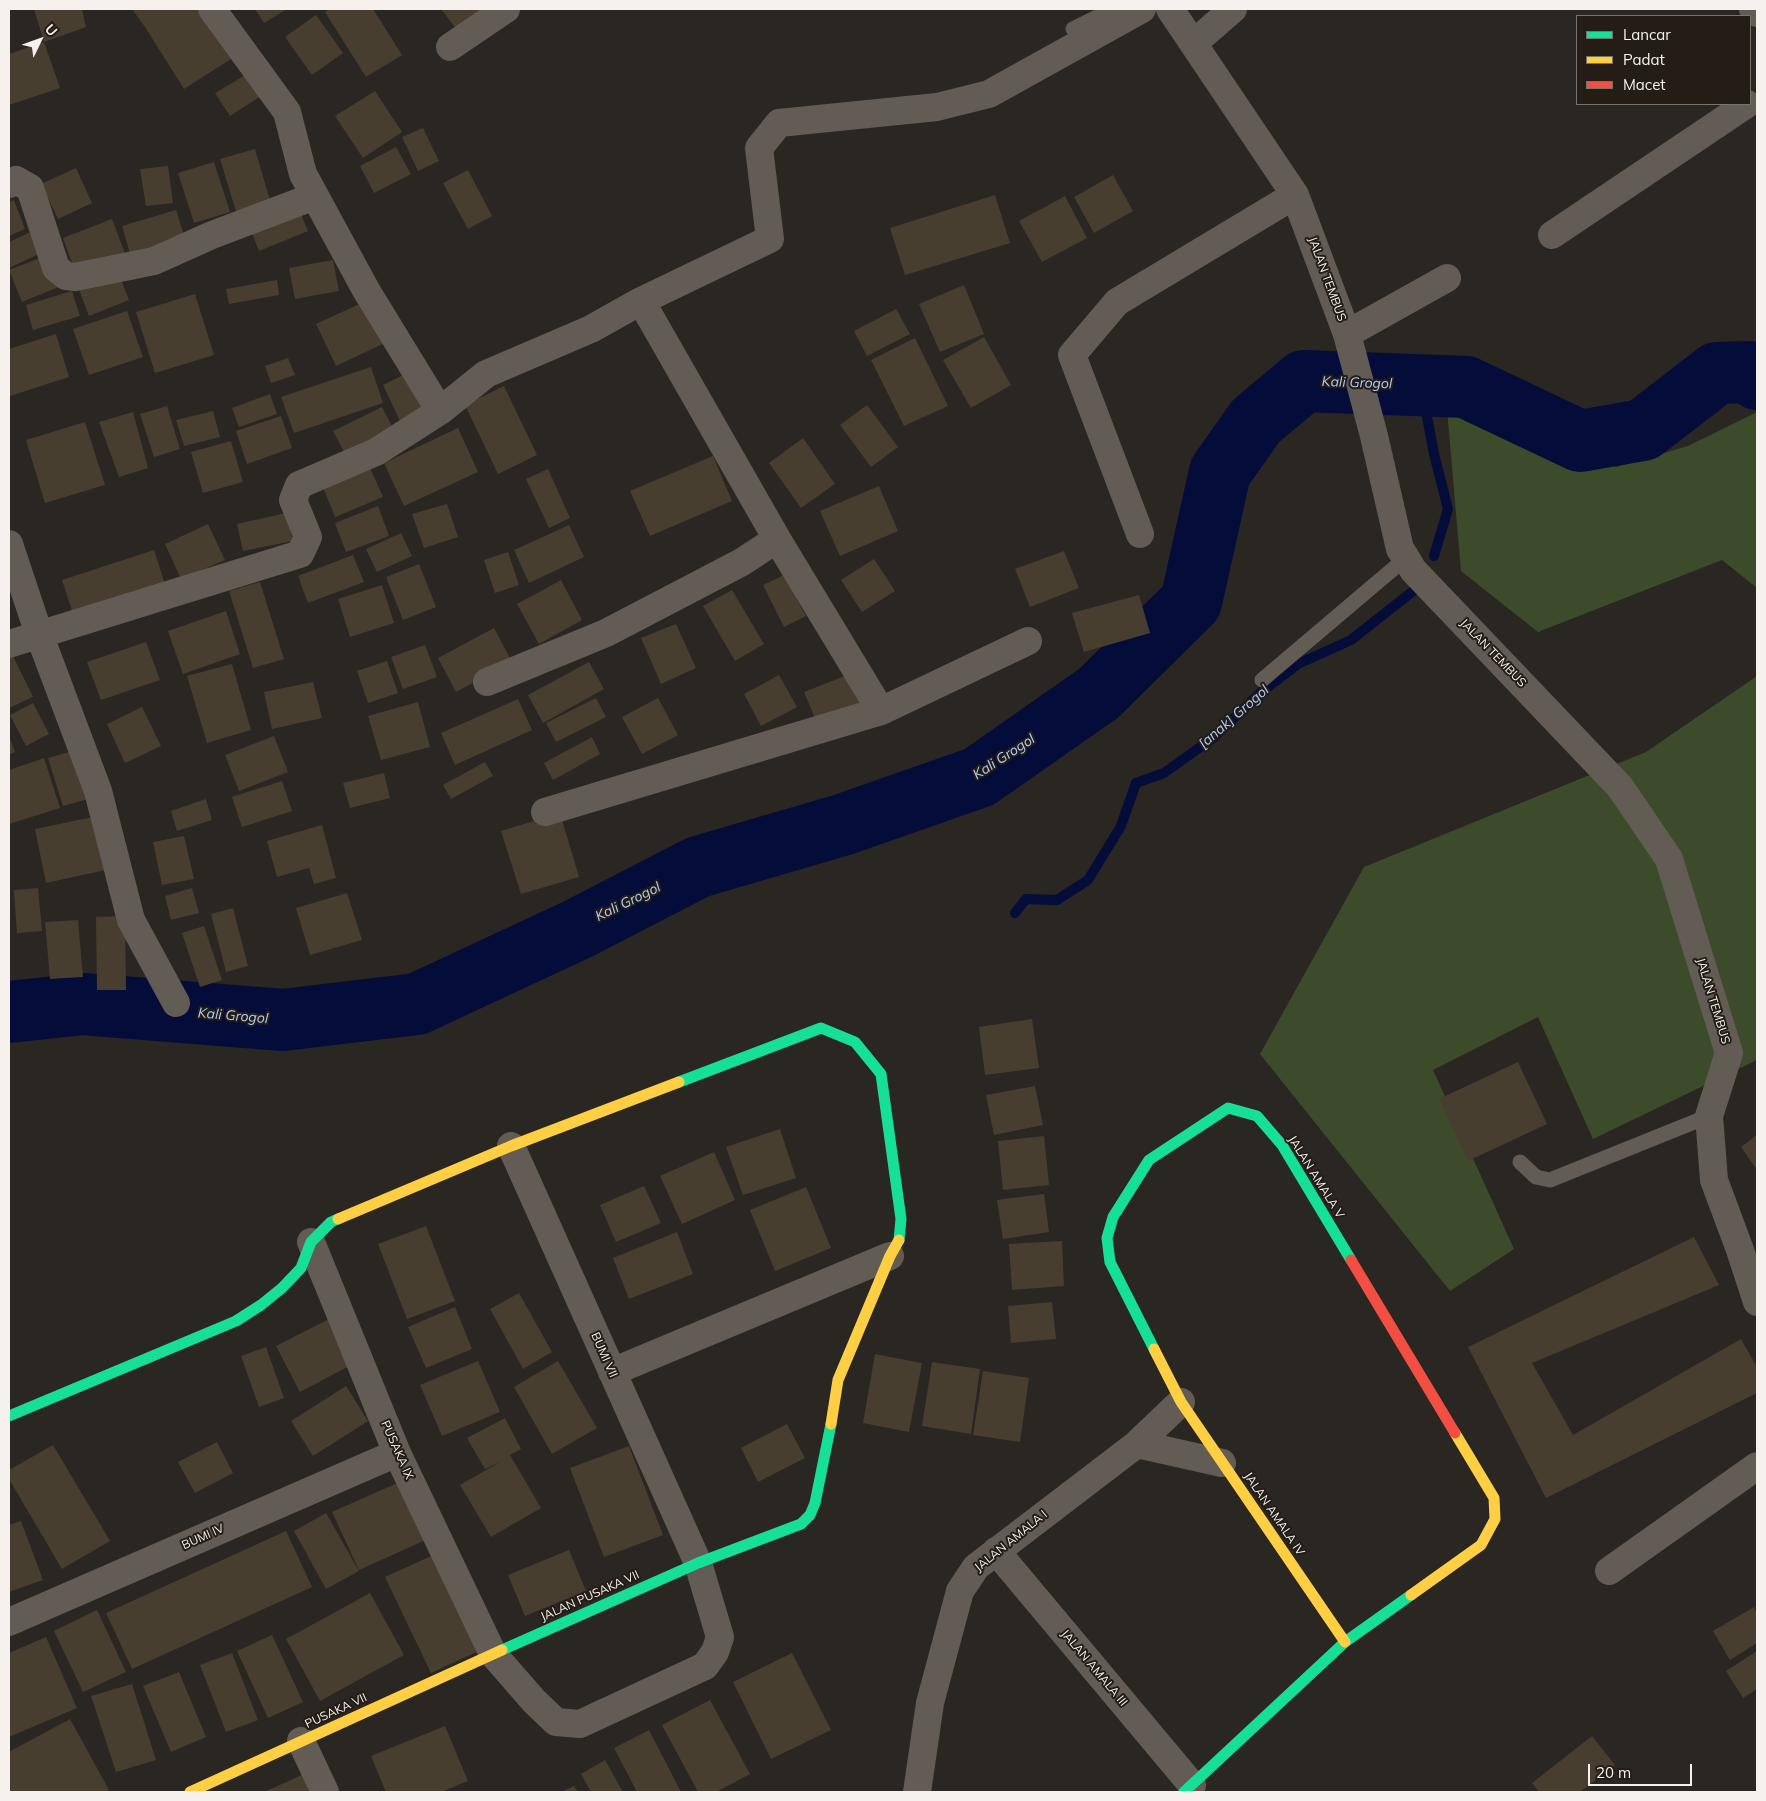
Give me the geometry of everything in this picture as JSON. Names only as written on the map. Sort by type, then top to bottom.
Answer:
[{"type":"street","points":[[212,9],[287,112],[303,174],[366,290],[440,411]]},
{"type":"street","points":[[450,47],[506,9]]},
{"type":"street","points":[[9,644],[300,554],[308,537],[293,500],[299,484],[376,452],[440,411],[486,374],[591,329],[641,301],[770,239],[760,148],[779,123],[937,107],[989,94],[1142,9]]},
{"type":"street","name":"JALAN TEMBUS","points":[[1170,9],[1296,194],[1350,344],[1374,436],[1400,549],[1413,570],[1620,787],[1669,859],[1729,1053],[1709,1116],[1714,1180],[1749,1243],[1757,1302]]},
{"type":"street","points":[[1194,43],[1234,9]]},
{"type":"street","points":[[1753,9],[1757,13]]},
{"type":"street","points":[[1552,235],[1745,105]]},
{"type":"street","points":[[9,184],[16,180],[30,188],[56,268],[66,276],[75,277],[154,261],[212,235],[315,196]]},
{"type":"street","points":[[1140,534],[1072,355],[1117,302],[1296,194]]},
{"type":"street","points":[[1350,344],[1447,278]]},
{"type":"street","points":[[641,301],[777,539],[881,711]]},
{"type":"street","points":[[487,682],[606,633],[742,562],[777,539]]},
{"type":"street","points":[[9,544],[98,791],[131,920],[176,1003]]},
{"type":"street","points":[[545,812],[881,711],[1028,641]]},
{"type":"street","name":"JALAN PUSAKA VII","points":[[311,1242],[331,1222],[511,1146],[821,1028],[855,1042],[881,1074],[901,1219],[899,1240],[890,1256],[838,1380],[828,1444],[815,1503],[810,1515],[801,1524],[698,1563],[493,1654]]},
{"type":"street","name":"JALAN AMALA V","points":[[1181,1402],[1110,1262],[1107,1238],[1113,1217],[1149,1160],[1228,1108],[1257,1116],[1282,1145],[1494,1498],[1495,1519],[1481,1545],[1345,1642]]},
{"type":"street","name":"BUMI VII","points":[[493,1654],[534,1701],[556,1722],[580,1724],[706,1666],[716,1652],[720,1637],[698,1563],[511,1146]]},
{"type":"street","points":[[9,1416],[236,1321],[261,1305],[282,1288],[301,1268],[311,1242]]},
{"type":"street","name":"PUSAKA IX","points":[[311,1242],[397,1452],[493,1654]]},
{"type":"street","points":[[612,1372],[890,1256]]},
{"type":"street","name":"JALAN AMALA I","points":[[917,1792],[930,1703],[960,1591],[976,1567],[1137,1444],[1181,1402]]},
{"type":"street","name":"JALAN AMALA IV","points":[[1181,1402],[1345,1642]]},
{"type":"street","points":[[1137,1444],[1222,1463]]},
{"type":"street","name":"BUMI IV","points":[[9,1622],[397,1452]]},
{"type":"street","points":[[1609,1571],[1757,1466]]},
{"type":"street","name":"JALAN AMALA III","points":[[996,1551],[1188,1788]]},
{"type":"street","points":[[1188,1788],[1345,1642]]},
{"type":"street","name":"PUSAKA VII","points":[[190,1792],[493,1654]]},
{"type":"street","points":[[302,1741],[325,1792]]},
{"type":"lane","points":[[1073,29],[1113,9]]},
{"type":"lane","points":[[1262,680],[1406,558]]},
{"type":"lane","points":[[1520,1162],[1536,1177],[1550,1180],[1709,1116]]},
{"type":"green space","points":[[1447,409],[1616,467],[1688,446],[1757,412],[1757,588],[1722,560],[1538,632],[1461,571]]},
{"type":"green space","points":[[1757,676],[1757,1060],[1593,1139],[1538,1017],[1433,1070],[1514,1249],[1450,1291],[1260,1054],[1364,867],[1646,752]]},
{"type":"building","points":[[34,9],[82,9],[86,27],[44,42]]},
{"type":"building","points":[[132,9],[199,9],[231,59],[184,89]]},
{"type":"building","points":[[255,9],[287,9],[264,23]]},
{"type":"building","points":[[330,9],[373,9],[402,55],[366,77],[325,12]]},
{"type":"building","points":[[441,9],[494,9],[461,35]]},
{"type":"building","points":[[316,15],[343,53],[312,75],[285,37]]},
{"type":"building","points":[[44,42],[60,88],[9,105],[9,54]]},
{"type":"building","points":[[247,74],[261,96],[230,116],[215,93]]},
{"type":"building","points":[[375,91],[402,132],[363,158],[335,116]]},
{"type":"building","points":[[423,128],[439,161],[418,171],[402,137]]},
{"type":"building","points":[[396,147],[411,174],[374,193],[360,166]]},
{"type":"building","points":[[255,149],[273,211],[239,221],[220,159]]},
{"type":"building","points":[[214,162],[230,212],[194,223],[178,173]]},
{"type":"building","points":[[168,166],[173,203],[146,206],[140,169]]},
{"type":"building","points":[[76,168],[92,203],[58,219],[41,184]]},
{"type":"building","points":[[468,170],[492,216],[468,229],[443,183]]},
{"type":"building","points":[[1113,175],[1133,211],[1094,233],[1074,197]]},
{"type":"building","points":[[995,195],[1010,243],[905,275],[890,228]]},
{"type":"building","points":[[1065,196],[1087,238],[1042,262],[1019,221]]},
{"type":"building","points":[[14,200],[25,229],[9,236],[9,202]]},
{"type":"building","points":[[299,209],[308,231],[259,251],[250,228]]},
{"type":"building","points":[[176,210],[187,244],[132,260],[122,226]]},
{"type":"building","points":[[112,219],[126,256],[76,274],[63,238]]},
{"type":"building","points":[[37,229],[47,250],[9,268],[9,242]]},
{"type":"building","points":[[48,255],[61,286],[22,302],[9,270]]},
{"type":"building","points":[[333,260],[339,291],[295,299],[289,268]]},
{"type":"building","points":[[118,272],[129,300],[89,316],[78,287]]},
{"type":"building","points":[[277,280],[279,295],[229,304],[226,289]]},
{"type":"building","points":[[964,285],[984,334],[940,352],[919,304]]},
{"type":"building","points":[[72,291],[80,316],[33,330],[26,305]]},
{"type":"building","points":[[195,294],[214,355],[155,373],[136,312]]},
{"type":"building","points":[[368,300],[387,342],[336,366],[316,324]]},
{"type":"building","points":[[896,309],[910,334],[867,356],[854,331]]},
{"type":"building","points":[[127,311],[143,357],[89,375],[73,329]]},
{"type":"building","points":[[56,334],[69,377],[10,396],[9,349]]},
{"type":"building","points":[[984,337],[1011,385],[971,408],[943,360]]},
{"type":"building","points":[[915,338],[948,406],[904,426],[871,360]]},
{"type":"building","points":[[288,358],[295,375],[271,383],[265,366]]},
{"type":"building","points":[[371,367],[383,403],[294,433],[281,397]]},
{"type":"building","points":[[409,372],[428,409],[401,423],[383,385]]},
{"type":"building","points":[[504,386],[537,455],[498,474],[465,405]]},
{"type":"building","points":[[270,394],[277,414],[239,427],[232,408]]},
{"type":"building","points":[[867,405],[898,447],[871,467],[840,425]]},
{"type":"building","points":[[167,406],[180,449],[154,457],[140,414]]},
{"type":"building","points":[[382,407],[396,434],[348,459],[333,431]]},
{"type":"building","points":[[213,411],[220,437],[184,446],[176,420]]},
{"type":"building","points":[[133,412],[148,468],[119,477],[99,422]]},
{"type":"building","points":[[281,416],[292,448],[247,464],[236,431]]},
{"type":"building","points":[[85,422],[105,485],[45,503],[26,440]]},
{"type":"building","points":[[458,428],[478,472],[404,506],[384,463]]},
{"type":"building","points":[[803,438],[835,484],[801,508],[769,463]]},
{"type":"building","points":[[231,441],[243,482],[203,493],[191,452]]},
{"type":"building","points":[[713,456],[732,501],[650,536],[630,491]]},
{"type":"building","points":[[370,468],[383,497],[335,517],[323,487]]},
{"type":"building","points":[[548,469],[570,518],[549,528],[526,479]]},
{"type":"building","points":[[879,486],[898,531],[840,556],[820,511]]},
{"type":"building","points":[[447,504],[458,537],[424,548],[412,514]]},
{"type":"building","points":[[378,506],[389,536],[346,552],[335,523]]},
{"type":"building","points":[[286,513],[293,541],[243,551],[237,524]]},
{"type":"building","points":[[208,524],[225,560],[181,579],[165,544]]},
{"type":"building","points":[[569,525],[584,557],[529,583],[514,550]]},
{"type":"building","points":[[401,533],[412,556],[377,572],[366,549]]},
{"type":"building","points":[[154,550],[167,590],[75,620],[62,580]]},
{"type":"building","points":[[1064,551],[1079,588],[1030,607],[1015,569]]},
{"type":"building","points":[[508,552],[519,585],[495,593],[484,560]]},
{"type":"building","points":[[353,555],[364,582],[308,603],[298,576]]},
{"type":"building","points":[[874,559],[895,591],[862,612],[841,580]]},
{"type":"building","points":[[419,564],[436,607],[403,620],[386,577]]},
{"type":"building","points":[[784,575],[806,616],[784,627],[763,585]]},
{"type":"building","points":[[561,580],[582,620],[539,644],[517,604]]},
{"type":"building","points":[[260,582],[284,659],[253,668],[229,591]]},
{"type":"building","points":[[382,585],[394,623],[350,637],[338,599]]},
{"type":"building","points":[[732,590],[764,644],[735,661],[703,606]]},
{"type":"building","points":[[1139,595],[1150,633],[1084,652],[1072,613]]},
{"type":"building","points":[[226,611],[240,654],[183,674],[168,631]]},
{"type":"building","points":[[676,624],[696,668],[661,684],[641,638]]},
{"type":"building","points":[[494,628],[512,662],[456,692],[438,658]]},
{"type":"building","points":[[146,642],[160,680],[101,700],[87,662]]},
{"type":"building","points":[[425,645],[437,677],[403,689],[391,657]]},
{"type":"building","points":[[9,648],[33,697],[9,708]]},
{"type":"building","points":[[387,661],[398,693],[368,703],[357,671]]},
{"type":"building","points":[[589,662],[604,689],[543,723],[528,695]]},
{"type":"building","points":[[232,664],[251,730],[207,743],[187,676]]},
{"type":"building","points":[[850,674],[862,705],[817,723],[804,692]]},
{"type":"building","points":[[779,675],[797,707],[761,726],[744,694]]},
{"type":"building","points":[[313,682],[322,718],[272,729],[264,692]]},
{"type":"building","points":[[596,698],[606,717],[556,742],[546,723]]},
{"type":"building","points":[[658,698],[678,735],[642,754],[622,717]]},
{"type":"building","points":[[518,699],[532,730],[455,765],[441,733]]},
{"type":"building","points":[[418,702],[430,747],[381,760],[368,716]]},
{"type":"building","points":[[33,703],[49,734],[26,746],[10,715]]},
{"type":"building","points":[[142,707],[161,746],[125,763],[107,724]]},
{"type":"building","points":[[9,736],[15,752],[9,755]]},
{"type":"building","points":[[274,736],[288,772],[239,791],[225,755]]},
{"type":"building","points":[[592,737],[600,754],[553,780],[544,763]]},
{"type":"building","points":[[80,749],[95,797],[63,806],[48,758]]},
{"type":"building","points":[[44,758],[60,808],[9,824],[9,770]]},
{"type":"building","points":[[485,762],[493,776],[451,799],[443,785]]},
{"type":"building","points":[[384,773],[390,798],[350,808],[343,783]]},
{"type":"building","points":[[282,781],[292,811],[242,827],[232,797]]},
{"type":"building","points":[[206,799],[212,820],[177,831],[171,811]]},
{"type":"building","points":[[560,813],[579,877],[521,894],[501,831]]},
{"type":"building","points":[[98,816],[110,869],[46,883],[35,829]]},
{"type":"building","points":[[322,825],[336,878],[314,884],[309,868],[277,877],[267,841]]},
{"type":"building","points":[[184,836],[194,879],[162,885],[153,842]]},
{"type":"building","points":[[38,888],[42,931],[17,933],[14,890]]},
{"type":"building","points":[[192,888],[199,913],[171,920],[165,896]]},
{"type":"building","points":[[347,893],[362,940],[310,955],[296,908]]},
{"type":"building","points":[[233,908],[248,966],[226,972],[211,914]]},
{"type":"building","points":[[125,916],[126,990],[97,990],[96,917]]},
{"type":"building","points":[[78,920],[83,977],[50,979],[45,922]]},
{"type":"building","points":[[204,926],[222,980],[200,987],[182,933]]},
{"type":"building","points":[[1032,1019],[1039,1068],[985,1075],[979,1027]]},
{"type":"building","points":[[1518,1062],[1547,1124],[1468,1161],[1439,1099]]},
{"type":"building","points":[[1035,1086],[1043,1125],[994,1135],[986,1095]]},
{"type":"building","points":[[780,1129],[796,1178],[743,1195],[726,1147]]},
{"type":"building","points":[[1757,1135],[1757,1170],[1741,1147]]},
{"type":"building","points":[[1044,1136],[1049,1185],[1003,1190],[998,1141]]},
{"type":"building","points":[[714,1152],[735,1200],[682,1224],[660,1176]]},
{"type":"building","points":[[644,1186],[661,1223],[616,1242],[600,1205]]},
{"type":"building","points":[[806,1187],[831,1248],[775,1271],[750,1210]]},
{"type":"building","points":[[1044,1194],[1049,1232],[1003,1239],[997,1200]]},
{"type":"building","points":[[426,1226],[455,1301],[407,1319],[378,1244]]},
{"type":"building","points":[[677,1232],[693,1274],[629,1299],[613,1258]]},
{"type":"building","points":[[1694,1237],[1719,1285],[1532,1363],[1573,1435],[1741,1339],[1757,1367],[1757,1393],[1546,1498],[1468,1347]]},
{"type":"building","points":[[1062,1241],[1064,1286],[1012,1290],[1009,1244]]},
{"type":"building","points":[[519,1293],[552,1352],[523,1369],[490,1309]]},
{"type":"building","points":[[1052,1302],[1056,1339],[1011,1343],[1008,1306]]},
{"type":"building","points":[[455,1307],[472,1349],[426,1368],[408,1327]]},
{"type":"building","points":[[331,1318],[355,1363],[300,1392],[276,1346]]},
{"type":"building","points":[[266,1347],[284,1398],[259,1407],[241,1356]]},
{"type":"building","points":[[875,1354],[922,1363],[909,1432],[863,1423]]},
{"type":"building","points":[[478,1361],[500,1412],[442,1436],[420,1385]]},
{"type":"building","points":[[558,1361],[597,1428],[552,1454],[514,1387]]},
{"type":"building","points":[[932,1362],[980,1369],[971,1434],[922,1426]]},
{"type":"building","points":[[983,1371],[1029,1378],[1020,1442],[973,1435]]},
{"type":"building","points":[[346,1386],[368,1421],[313,1456],[291,1421]]},
{"type":"building","points":[[505,1418],[521,1449],[510,1455],[541,1508],[491,1537],[460,1485],[500,1462],[485,1469],[467,1438]]},
{"type":"building","points":[[787,1424],[805,1458],[758,1482],[741,1448]]},
{"type":"building","points":[[217,1442],[233,1473],[195,1493],[178,1462]]},
{"type":"building","points":[[53,1445],[110,1541],[62,1569],[9,1479],[9,1470]]},
{"type":"building","points":[[629,1446],[663,1535],[604,1557],[570,1468]]},
{"type":"building","points":[[404,1480],[430,1538],[359,1570],[332,1512]]},
{"type":"building","points":[[326,1513],[359,1571],[326,1589],[294,1531]]},
{"type":"building","points":[[21,1521],[43,1580],[9,1592],[9,1525]]},
{"type":"building","points":[[286,1531],[312,1587],[132,1669],[106,1613]]},
{"type":"building","points":[[569,1550],[586,1591],[525,1616],[508,1575]]},
{"type":"building","points":[[440,1552],[485,1648],[431,1673],[385,1577]]},
{"type":"building","points":[[370,1593],[404,1655],[320,1701],[286,1639]]},
{"type":"building","points":[[1754,1607],[1757,1613],[1757,1643],[1730,1660],[1713,1631]]},
{"type":"building","points":[[97,1610],[126,1672],[83,1692],[54,1631]]},
{"type":"building","points":[[272,1635],[303,1702],[268,1718],[237,1651]]},
{"type":"building","points":[[46,1637],[77,1708],[9,1737],[9,1653]]},
{"type":"building","points":[[1757,1651],[1757,1689],[1743,1698],[1726,1671]]},
{"type":"building","points":[[232,1653],[258,1720],[226,1732],[200,1665]]},
{"type":"building","points":[[792,1653],[831,1730],[771,1759],[733,1682]]},
{"type":"building","points":[[179,1672],[206,1737],[171,1752],[143,1686]]},
{"type":"building","points":[[132,1684],[156,1760],[116,1772],[91,1696]]},
{"type":"building","points":[[710,1700],[750,1774],[716,1792],[698,1792],[662,1725]]},
{"type":"building","points":[[70,1719],[109,1790],[104,1792],[9,1792],[9,1752]]},
{"type":"building","points":[[445,1726],[468,1781],[441,1792],[386,1792],[371,1756]]},
{"type":"building","points":[[649,1730],[681,1792],[637,1792],[614,1748]]},
{"type":"building","points":[[1592,1736],[1615,1765],[1580,1792],[1539,1792],[1532,1783]]},
{"type":"building","points":[[605,1760],[623,1792],[591,1792],[581,1774]]},
{"type":"building","points":[[313,1770],[324,1792],[264,1792]]},
{"type":"building","points":[[574,1786],[578,1792],[561,1792]]},
{"type":"waterway","name":"Kali Grogol","points":[[9,1012],[83,1004],[283,1020],[417,1004],[578,929],[698,867],[842,825],[979,777],[1099,693],[1191,602],[1220,472],[1256,421],[1304,381],[1466,387],[1580,441],[1643,430],[1717,373],[1748,372],[1757,379]]},
{"type":"waterway","name":"[anak] Grogol","points":[[1421,385],[1434,454],[1448,509],[1434,556]]},
{"type":"waterway","name":"[anak] Grogol","points":[[1015,913],[1026,899],[1057,900],[1088,880],[1121,826],[1136,783],[1164,773],[1213,738],[1260,693],[1298,664],[1351,640],[1417,588]]},
{"type":"traffic: fast","points":[[679,1082],[821,1028],[855,1042],[881,1074],[901,1219],[899,1240]]},
{"type":"traffic: fast","points":[[1154,1349],[1110,1262],[1107,1238],[1113,1217],[1149,1160],[1228,1108],[1257,1116],[1282,1145],[1351,1260]]},
{"type":"traffic: fast","points":[[9,1416],[236,1321],[261,1305],[282,1288],[301,1268],[311,1242],[331,1222],[338,1219]]},
{"type":"traffic: fast","points":[[502,1650],[698,1563],[801,1524],[810,1515],[815,1503],[831,1424]]},
{"type":"traffic: fast","points":[[1184,1792],[1345,1642],[1411,1595]]},
{"type":"traffic: slow","points":[[338,1219],[511,1146],[679,1082]]},
{"type":"traffic: slow","points":[[831,1424],[838,1380],[890,1256],[899,1240]]},
{"type":"traffic: slow","points":[[1154,1349],[1181,1402],[1345,1642]]},
{"type":"traffic: slow","points":[[1411,1595],[1481,1545],[1495,1519],[1494,1498],[1455,1433]]},
{"type":"traffic: slow","points":[[190,1792],[502,1650]]},
{"type":"traffic: jam","points":[[1351,1260],[1455,1433]]}]
